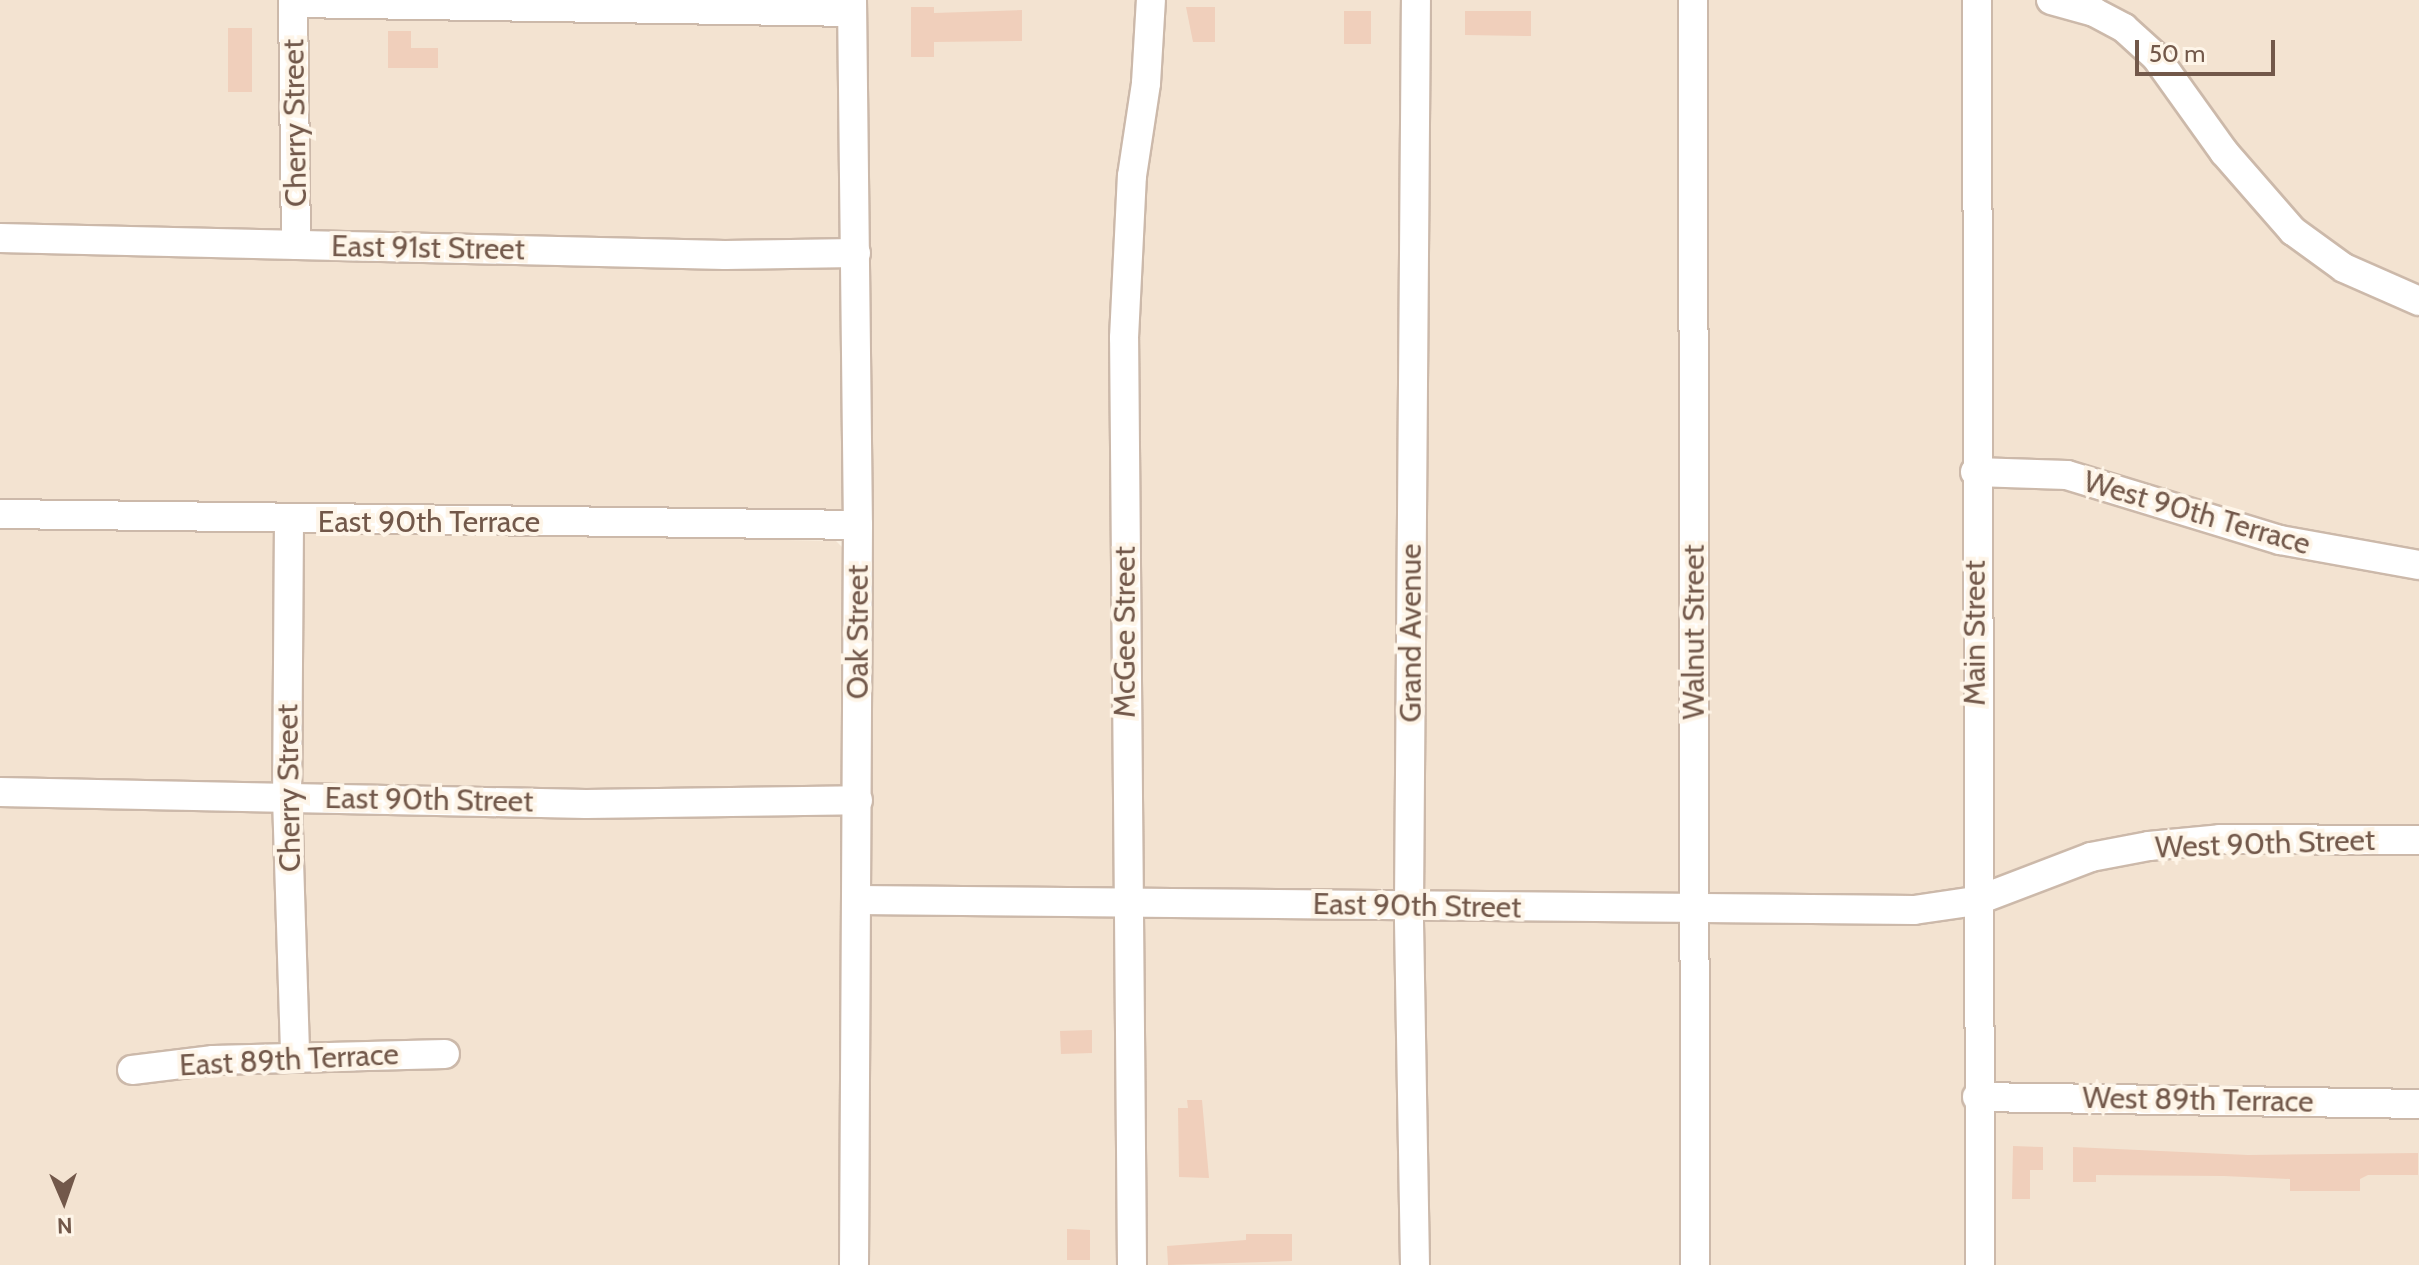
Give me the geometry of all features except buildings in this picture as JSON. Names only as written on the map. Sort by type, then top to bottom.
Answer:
[{"type":"street","name":"McGee Street","points":[[1132,1265],[1124,338],[1132,176],[1146,83],[1151,0]]},
{"type":"street","name":"Grand Avenue","points":[[1415,1265],[1409,905],[1416,0]]},
{"type":"street","name":"Walnut Street","points":[[1693,0],[1695,1265]]},
{"type":"street","name":"Main Street","points":[[1977,0],[1976,901],[1980,1265]]},
{"type":"street","points":[[2051,0],[2094,12],[2124,28],[2156,57],[2224,152],[2293,231],[2344,268],[2419,301]]},
{"type":"street","points":[[294,1],[852,6]]},
{"type":"street","name":"Cherry Street","points":[[294,1],[296,245]]},
{"type":"street","name":"Oak Street","points":[[852,6],[858,525],[854,1265]]},
{"type":"street","name":"East 91st Street","points":[[0,238],[725,255],[856,253]]},
{"type":"street","name":"West 90th Terrace","points":[[1975,472],[2067,475],[2280,540],[2419,565]]},
{"type":"street","name":"East 90th Terrace","points":[[0,514],[289,521],[858,525]]},
{"type":"street","name":"Cherry Street","points":[[289,521],[287,797],[295,1055]]},
{"type":"street","name":"East 90th Street","points":[[0,792],[586,804],[858,800]]},
{"type":"street","name":"West 90th Street","points":[[1976,901],[2091,857],[2149,846],[2220,839],[2419,840]]},
{"type":"street","name":"East 90th Street","points":[[858,900],[1914,910],[1976,901]]},
{"type":"street","name":"East 89th Terrace","points":[[132,1070],[295,1055],[445,1054]]},
{"type":"street","name":"West 89th Terrace","points":[[1977,1097],[2419,1104]]},
{"type":"shaded area","points":[[0,0],[843,0],[847,512],[0,504]]},
{"type":"shaded area","points":[[865,0],[1967,0],[1968,1265],[865,1265]]},
{"type":"shaded area","points":[[1988,0],[2419,0],[2419,1265],[1989,1265]]},
{"type":"shaded area","points":[[0,525],[836,541],[845,550],[844,1265],[0,1265]]}]
